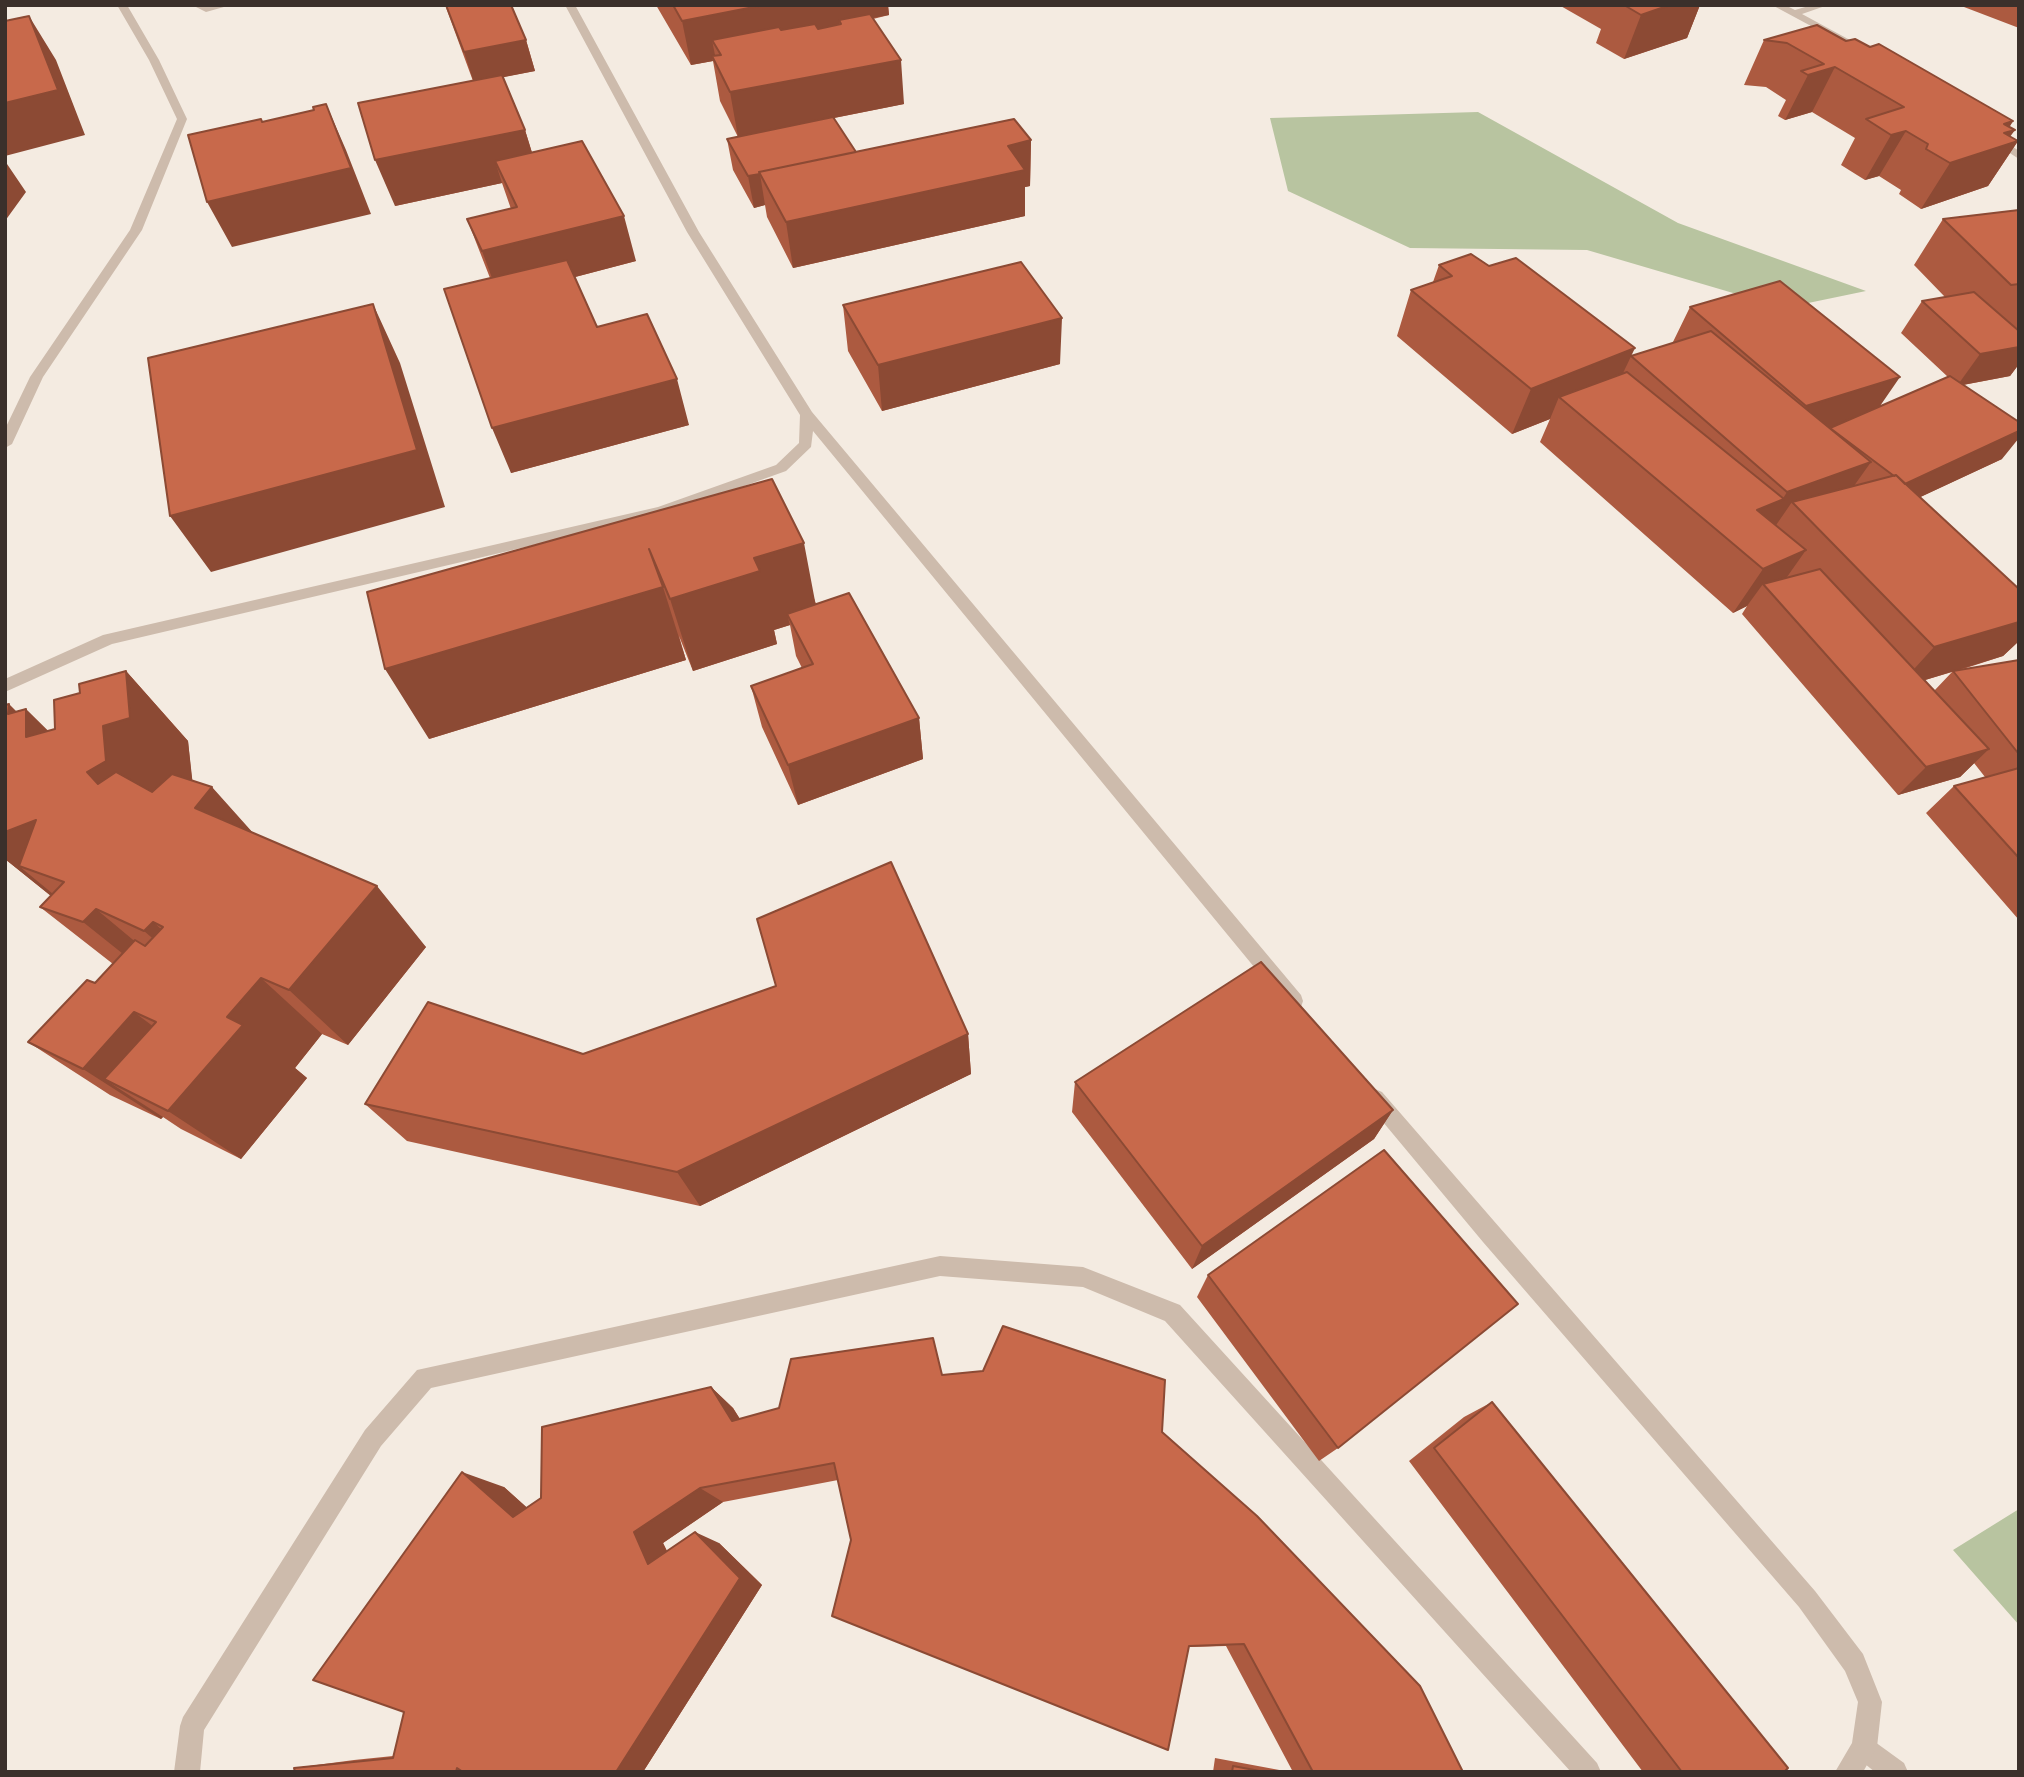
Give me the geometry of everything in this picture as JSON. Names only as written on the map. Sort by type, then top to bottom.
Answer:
[{"type":"street","points":[[5,444],[37,377],[136,230],[182,119],[130,13],[122,5]]},
{"type":"street","points":[[197,5],[206,9],[226,5]]},
{"type":"street","points":[[570,5],[693,232],[807,415],[1304,1012]]},
{"type":"street","points":[[1777,5],[1881,61]]},
{"type":"street","points":[[1793,13],[1824,5]]},
{"type":"street","points":[[1984,132],[2019,156]]},
{"type":"street","points":[[5,686],[108,639],[661,511],[782,468],[806,444],[807,415]]},
{"type":"street","points":[[1366,1086],[1490,1235],[1807,1599],[1854,1663],[1870,1702],[1864,1747],[1848,1772]]},
{"type":"street","points":[[187,1772],[192,1726],[373,1438],[425,1378],[940,1266],[1083,1277],[1172,1313],[1588,1772]]},
{"type":"street","points":[[1864,1747],[1895,1772]]},
{"type":"green space","points":[[1478,112],[1678,223],[1866,291],[1784,308],[1587,250],[1410,248],[1288,191],[1270,118]]},
{"type":"green space","points":[[2019,1509],[2019,1625],[1953,1550]]},
{"type":"building","points":[[446,5],[511,5],[526,40],[464,52]]},
{"type":"building","points":[[673,5],[764,5],[682,21]]},
{"type":"building","points":[[1624,5],[1670,5],[1641,15]]},
{"type":"building","points":[[870,14],[901,60],[730,92],[712,56],[721,55],[712,40],[779,27],[781,30],[815,24],[818,29],[841,24],[839,20]]},
{"type":"building","points":[[29,16],[58,90],[5,103],[5,21]]},
{"type":"building","points":[[1817,25],[1846,41],[1855,39],[1870,47],[1879,44],[2013,121],[2004,124],[2015,130],[2004,133],[2018,141],[1950,163],[1926,149],[1928,144],[1906,131],[1891,135],[1866,119],[1904,107],[1835,67],[1808,75],[1801,71],[1824,64],[1787,43],[1764,40]]},
{"type":"building","points":[[502,75],[525,130],[375,160],[358,103]]},
{"type":"building","points":[[326,104],[351,168],[207,202],[188,135],[261,119],[262,122],[314,110],[313,107]]},
{"type":"building","points":[[833,117],[856,152],[748,176],[727,139]]},
{"type":"building","points":[[1014,119],[1031,140],[1008,146],[1025,170],[786,222],[759,172]]},
{"type":"building","points":[[582,141],[624,216],[482,251],[467,219],[517,207],[495,161]]},
{"type":"building","points":[[2019,210],[2019,284],[2011,285],[1943,219]]},
{"type":"building","points":[[1471,254],[1489,266],[1516,258],[1635,348],[1531,389],[1411,290],[1452,276],[1439,265]]},
{"type":"building","points":[[567,260],[597,327],[647,314],[677,379],[492,428],[444,289]]},
{"type":"building","points":[[1021,262],[1062,318],[878,365],[843,305]]},
{"type":"building","points":[[1780,281],[1900,377],[1806,406],[1690,307]]},
{"type":"building","points":[[1974,292],[2019,331],[2019,347],[1980,354],[1922,301]]},
{"type":"building","points":[[373,304],[417,450],[170,516],[148,358]]},
{"type":"building","points":[[1711,331],[1871,462],[1787,492],[1631,356]]},
{"type":"building","points":[[1627,372],[1784,499],[1757,510],[1806,550],[1763,569],[1559,397]]},
{"type":"building","points":[[1950,376],[2019,422],[2019,431],[1905,484],[1830,428]]},
{"type":"building","points":[[1896,475],[2019,589],[2019,622],[1934,647],[1792,502]]},
{"type":"building","points":[[772,479],[804,543],[754,558],[760,571],[670,599],[649,549],[663,587],[385,669],[367,592]]},
{"type":"building","points":[[1820,569],[1989,749],[1926,767],[1763,584]]},
{"type":"building","points":[[849,593],[919,718],[788,765],[751,686],[813,664],[787,614]]},
{"type":"building","points":[[2019,660],[2019,753],[2018,753],[1953,671]]},
{"type":"building","points":[[126,671],[130,718],[103,726],[106,761],[87,772],[98,784],[116,772],[152,792],[172,774],[212,787],[195,808],[377,886],[289,990],[261,978],[227,1017],[243,1025],[168,1111],[104,1079],[156,1022],[134,1012],[83,1069],[28,1042],[87,980],[95,983],[135,940],[145,946],[163,927],[153,922],[144,931],[96,909],[83,922],[40,907],[64,882],[19,866],[36,820],[5,832],[5,705],[9,704],[8,714],[26,709],[26,737],[55,729],[54,700],[80,693],[79,684]]},
{"type":"building","points":[[2019,768],[2019,858],[1954,786]]},
{"type":"building","points":[[891,862],[968,1034],[677,1172],[365,1104],[428,1002],[583,1054],[776,986],[757,919]]},
{"type":"building","points":[[1261,962],[1393,1110],[1202,1246],[1075,1082]]},
{"type":"building","points":[[1384,1150],[1518,1304],[1338,1448],[1208,1275]]},
{"type":"building","points":[[1003,1326],[1165,1380],[1162,1432],[1257,1516],[1420,1686],[1463,1772],[1313,1772],[1244,1644],[1189,1646],[1168,1750],[832,1616],[851,1540],[834,1463],[700,1488],[634,1532],[648,1564],[695,1532],[740,1578],[616,1772],[463,1772],[457,1768],[456,1772],[295,1772],[294,1768],[393,1758],[404,1712],[313,1680],[462,1472],[513,1517],[541,1498],[542,1427],[711,1387],[732,1421],[779,1408],[791,1359],[933,1338],[942,1375],[983,1371]]},
{"type":"building","points":[[1492,1402],[1788,1768],[1784,1772],[1682,1772],[1434,1448]]},
{"type":"building","points":[[1233,1766],[1265,1772],[1232,1772]]}]
